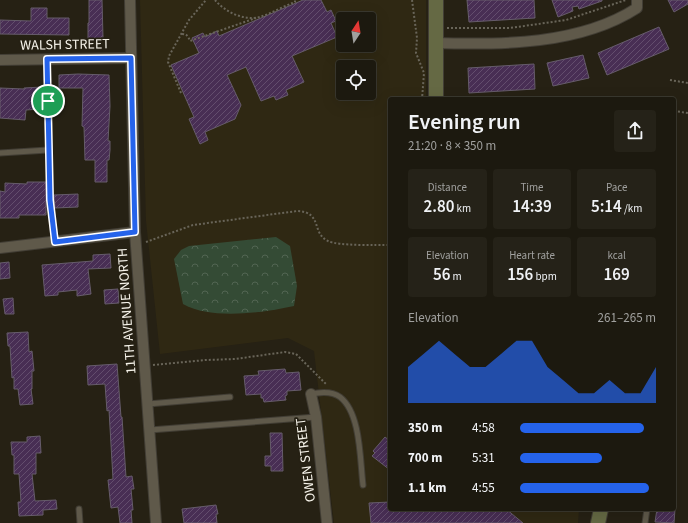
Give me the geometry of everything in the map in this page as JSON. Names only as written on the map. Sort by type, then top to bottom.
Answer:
[{"type":"street","name":"11TH AVENUE NORTH","points":[[130,0],[135,232],[156,523]]},
{"type":"street","points":[[436,0],[436,97]]},
{"type":"street","points":[[436,44],[510,44],[575,33],[600,26],[630,13],[637,8],[637,0]]},
{"type":"street","name":"WALSH STREET","points":[[0,60],[131,58]]},
{"type":"street","points":[[0,248],[135,232]]},
{"type":"street","name":"OWEN STREET","points":[[310,394],[316,417],[327,523]]},
{"type":"street","points":[[598,523],[601,511]]},
{"type":"lane","points":[[47,59],[50,200],[55,242]]},
{"type":"lane","points":[[0,153],[48,150]]},
{"type":"lane","points":[[310,394],[320,392],[334,393],[341,398],[350,409],[356,422],[363,485]]},
{"type":"lane","points":[[148,404],[230,397]]},
{"type":"lane","points":[[150,430],[316,417]]},
{"type":"lane","points":[[79,510],[80,523]]},
{"type":"lane","points":[[645,523],[647,511]]},
{"type":"path","points":[[181,93],[168,62],[169,56],[189,20],[206,0]]},
{"type":"path","points":[[215,0],[221,7],[245,18],[260,17]]},
{"type":"path","points":[[182,34],[186,34],[190,41],[260,17],[295,2],[295,0]]},
{"type":"path","points":[[412,0],[417,38],[416,53],[424,73],[422,97]]},
{"type":"path","points":[[447,28],[510,28],[566,20],[626,0]]},
{"type":"path","points":[[670,80],[688,83]]},
{"type":"path","points":[[676,111],[688,113]]},
{"type":"path","points":[[136,246],[175,230],[193,225],[297,211],[308,212],[322,237],[331,242],[388,246]]},
{"type":"path","points":[[152,365],[235,359],[286,352],[296,354],[327,385]]},
{"type":"shaded area","points":[[140,0],[426,0],[426,97],[388,97],[388,511],[579,511],[578,523],[334,523],[314,351],[288,338],[160,354],[146,221]]},
{"type":"green space","points":[[276,237],[290,246],[297,286],[294,306],[252,313],[222,314],[194,309],[183,304],[174,259],[181,250],[189,246]]},
{"type":"building","points":[[89,0],[102,0],[103,38],[88,39]]},
{"type":"building","points":[[303,0],[321,0],[327,12],[331,10],[336,21],[331,23],[336,37],[292,56],[304,82],[286,90],[288,95],[276,100],[274,96],[261,101],[246,67],[227,75],[241,105],[235,119],[205,132],[208,140],[200,144],[189,119],[194,117],[171,65],[199,53],[192,38],[203,33],[205,37],[217,31],[219,36]]},
{"type":"building","points":[[467,0],[534,0],[535,18],[469,22]]},
{"type":"building","points":[[552,0],[602,1],[579,9],[578,6],[572,7],[573,11],[558,17]]},
{"type":"building","points":[[668,0],[688,0],[688,4],[674,12]]},
{"type":"building","points":[[31,8],[47,8],[47,18],[69,18],[69,35],[0,34],[0,20],[31,21]]},
{"type":"building","points":[[659,27],[669,49],[607,75],[598,53]]},
{"type":"building","points":[[583,55],[589,78],[553,86],[547,63]]},
{"type":"building","points":[[534,64],[535,89],[469,93],[468,68]]},
{"type":"building","points":[[59,75],[109,75],[110,106],[108,141],[110,141],[110,150],[109,160],[107,160],[107,182],[95,182],[95,160],[85,160],[84,127],[82,126],[83,88],[59,88]]},
{"type":"building","points":[[42,87],[41,109],[26,110],[25,120],[0,118],[0,88],[24,89]]},
{"type":"building","points":[[27,182],[46,182],[46,215],[19,215],[19,218],[0,218],[0,191],[5,192],[5,183],[27,184]]},
{"type":"building","points":[[78,194],[78,207],[55,208],[54,195]]},
{"type":"building","points":[[110,254],[111,268],[88,269],[91,294],[77,296],[77,290],[58,292],[58,295],[45,296],[42,265],[93,261],[93,255]]},
{"type":"building","points":[[9,262],[10,278],[0,279],[0,263]]},
{"type":"building","points":[[118,289],[119,303],[105,304],[104,290]]},
{"type":"building","points":[[13,298],[14,314],[5,314],[3,299]]},
{"type":"building","points":[[28,332],[29,352],[32,351],[34,371],[32,371],[31,389],[33,404],[20,405],[18,389],[14,389],[14,377],[12,378],[10,346],[8,346],[7,333]]},
{"type":"building","points":[[117,364],[126,477],[132,476],[134,489],[131,489],[133,510],[131,510],[132,523],[120,523],[118,507],[111,508],[108,480],[113,479],[109,410],[107,411],[105,384],[88,385],[87,366]]},
{"type":"building","points":[[285,369],[286,373],[299,372],[301,390],[287,391],[287,395],[285,396],[286,400],[264,402],[263,398],[261,398],[261,394],[246,395],[244,376],[259,375],[258,371]]},
{"type":"building","points":[[270,433],[282,433],[283,471],[271,471],[271,466],[265,466],[265,456],[271,456]]},
{"type":"building","points":[[40,436],[41,453],[36,453],[36,474],[32,474],[35,501],[56,500],[57,509],[43,510],[43,515],[19,516],[18,502],[21,502],[19,474],[14,474],[14,455],[12,455],[11,442],[27,442],[27,437]]},
{"type":"building","points":[[385,437],[388,439],[388,468],[372,456],[375,453],[373,451]]},
{"type":"building","points":[[388,502],[388,511],[508,511],[523,523],[371,523],[369,503]]},
{"type":"building","points":[[216,505],[218,514],[216,514],[217,523],[184,523],[182,509]]},
{"type":"building","points":[[657,511],[675,511],[674,523],[655,522]]},
{"type":"route","points":[[131,58],[135,232],[55,242],[50,200],[48,101],[47,59],[131,58]]}]
